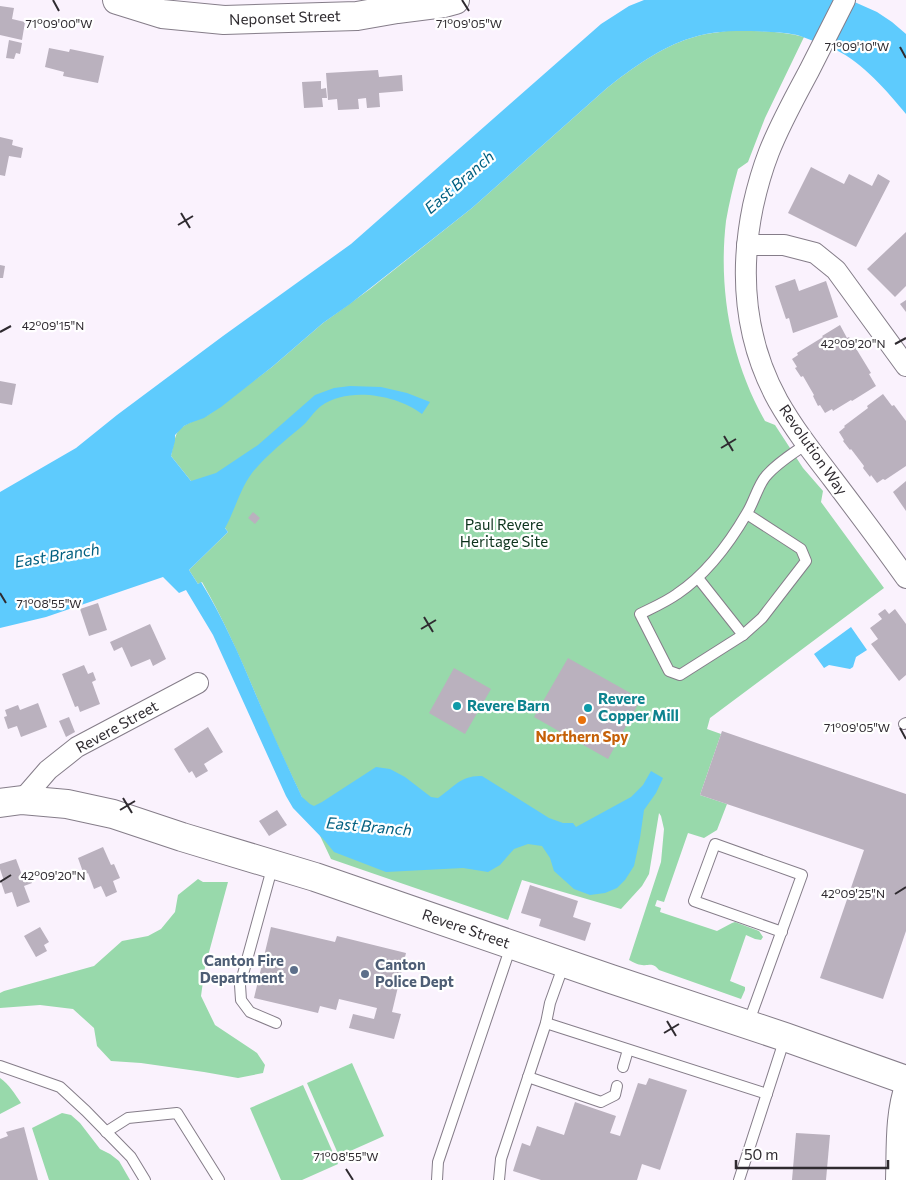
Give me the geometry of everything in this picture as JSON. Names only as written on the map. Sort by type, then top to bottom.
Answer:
[{"type":"street","name":"Neponset Street","points":[[117,0],[162,14],[224,20],[359,12],[396,5],[444,3],[455,0]]},
{"type":"street","name":"Revolution Way","points":[[845,0],[788,111],[758,183],[747,245],[745,269],[746,296],[754,342],[778,400],[805,444],[906,578]]},
{"type":"street","points":[[747,245],[784,245],[815,253],[836,270],[906,366]]},
{"type":"street","name":"Revere Street","points":[[11,802],[77,747],[198,683]]},
{"type":"street","name":"Revere Street","points":[[11,802],[68,804],[113,814],[274,864],[785,1037],[906,1082]]},
{"type":"street","points":[[896,1180],[902,1151],[898,1112],[906,1082]]},
{"type":"lane","points":[[747,514],[800,549],[806,561],[762,618],[743,635],[680,675],[669,671],[640,614],[677,595],[698,578],[720,553],[747,514],[761,483],[767,475],[805,444]]},
{"type":"lane","points":[[698,578],[743,635]]},
{"type":"lane","points":[[748,1025],[782,932],[802,875],[715,844],[694,901],[782,932]]},
{"type":"lane","points":[[274,864],[240,985],[241,1000],[250,1012],[276,1023]]},
{"type":"lane","points":[[437,1180],[438,1162],[511,945]]},
{"type":"lane","points":[[499,1180],[501,1159],[564,963]]},
{"type":"lane","points":[[546,1023],[767,1094]]},
{"type":"lane","points":[[740,1180],[785,1037]]},
{"type":"lane","points":[[623,1067],[628,1050]]},
{"type":"lane","points":[[0,1066],[60,1087],[131,1157],[145,1180]]},
{"type":"lane","points":[[528,1077],[601,1102],[615,1095],[618,1086]]},
{"type":"lane","points":[[106,1132],[128,1118],[177,1113],[219,1180]]},
{"type":"green space","name":"Paul Revere Heritage Site","points":[[726,31],[775,32],[804,37],[765,118],[748,162],[738,169],[730,202],[726,221],[724,273],[726,299],[736,350],[743,374],[765,421],[775,425],[803,468],[823,491],[821,502],[884,588],[710,718],[707,729],[721,734],[700,795],[727,804],[717,830],[704,838],[688,833],[664,902],[657,900],[655,906],[661,908],[660,912],[717,931],[735,922],[759,931],[763,937],[761,940],[746,935],[730,981],[745,987],[741,999],[659,970],[653,965],[640,965],[629,960],[661,862],[664,829],[659,813],[649,874],[642,886],[621,909],[522,880],[508,920],[331,859],[220,616],[202,582],[198,584],[189,570],[228,532],[171,456],[175,437],[183,426],[211,413],[272,367],[323,323],[370,289],[472,208],[616,81],[647,59],[680,42]]},
{"type":"green space","points":[[198,879],[203,882],[228,882],[205,967],[201,996],[215,1025],[257,1053],[265,1065],[263,1073],[238,1078],[141,1063],[111,1061],[97,1046],[94,1028],[73,1009],[40,1005],[0,1008],[0,993],[4,991],[94,966],[122,941],[148,936],[161,929],[175,912],[178,895]]},
{"type":"green space","points":[[352,1063],[384,1136],[339,1156],[307,1083]]},
{"type":"green space","points":[[0,1078],[9,1086],[21,1103],[0,1114]]},
{"type":"green space","points":[[303,1085],[338,1164],[302,1180],[281,1180],[250,1108]]},
{"type":"green space","points":[[62,1113],[71,1115],[80,1123],[100,1149],[119,1161],[130,1180],[49,1180],[32,1128]]},
{"type":"water","name":"East Branch","points":[[644,0],[850,0],[877,12],[906,34],[906,114],[883,87],[846,55],[800,36],[774,32],[728,31],[706,34],[680,42],[647,59],[607,88],[472,208],[323,323],[272,367],[221,407],[204,418],[184,426],[175,435],[171,456],[191,481],[216,473],[258,445],[315,395],[334,388],[350,386],[381,387],[407,393],[430,402],[422,414],[400,402],[373,395],[345,396],[321,406],[303,426],[269,455],[252,473],[225,528],[228,532],[189,570],[198,584],[201,582],[224,623],[302,797],[310,804],[314,806],[322,802],[376,767],[390,769],[405,777],[431,797],[438,798],[453,786],[469,777],[482,776],[549,818],[563,823],[573,823],[576,827],[631,797],[643,785],[651,771],[663,778],[656,793],[644,810],[634,866],[617,888],[605,893],[590,895],[574,889],[554,871],[550,858],[542,846],[528,844],[514,849],[500,865],[488,872],[463,868],[386,872],[334,852],[293,808],[213,635],[186,590],[179,593],[163,577],[46,617],[0,628],[0,492],[76,448],[223,336],[351,244],[601,24],[629,6]]},
{"type":"water","points":[[851,627],[867,650],[856,657],[853,667],[850,669],[829,665],[824,668],[814,654]]},
{"type":"building","points":[[0,6],[14,8],[12,19],[25,22],[22,40],[0,35]]},
{"type":"building","points":[[9,40],[22,43],[20,54],[16,53],[14,59],[6,58]]},
{"type":"building","points":[[49,48],[69,52],[70,49],[104,56],[98,83],[63,76],[64,72],[45,67]]},
{"type":"building","points":[[378,70],[379,77],[402,75],[403,91],[379,93],[380,107],[367,108],[366,98],[358,99],[359,109],[338,110],[337,99],[328,100],[326,73]]},
{"type":"building","points":[[321,81],[321,89],[326,88],[327,98],[322,98],[323,107],[304,108],[302,82]]},
{"type":"building","points":[[0,137],[13,140],[12,145],[23,148],[21,158],[9,156],[5,176],[0,175]]},
{"type":"building","points":[[811,167],[844,184],[849,174],[872,186],[878,174],[890,181],[856,247],[788,213]]},
{"type":"building","points":[[906,232],[906,286],[895,297],[867,269]]},
{"type":"building","points":[[0,265],[5,266],[3,278],[0,278]]},
{"type":"building","points":[[795,279],[799,291],[826,281],[838,317],[793,333],[789,318],[786,319],[775,286]]},
{"type":"building","points":[[906,300],[906,312],[900,304]]},
{"type":"building","points":[[840,325],[871,373],[869,374],[876,386],[852,401],[825,413],[820,405],[818,406],[814,395],[803,376],[801,377],[795,368],[797,367],[792,359],[798,355],[797,353]]},
{"type":"building","points":[[0,381],[16,384],[12,405],[0,403]]},
{"type":"building","points":[[883,394],[906,421],[906,466],[877,483],[863,468],[864,466],[843,441],[839,432]]},
{"type":"building","points":[[906,481],[906,511],[893,492]]},
{"type":"building","points":[[253,512],[260,518],[255,524],[248,518]]},
{"type":"building","points":[[98,603],[107,630],[89,636],[80,609]]},
{"type":"building","points":[[885,609],[889,614],[895,609],[906,624],[906,675],[899,681],[871,644],[878,639],[870,628],[882,619],[878,614]]},
{"type":"building","points":[[150,624],[166,659],[153,666],[150,659],[131,667],[122,647],[114,651],[110,642]]},
{"type":"building","name":"Revere Copper Mill","points":[[568,658],[641,699],[608,759],[534,717]]},
{"type":"building","points":[[84,665],[88,674],[93,672],[96,680],[92,682],[100,704],[80,712],[78,706],[75,707],[62,674]]},
{"type":"building","name":"Revere Barn","points":[[454,668],[491,689],[465,734],[429,713]]},
{"type":"building","points":[[38,703],[47,727],[21,737],[17,726],[8,729],[4,717],[7,716],[5,710],[18,705],[20,710]]},
{"type":"building","points":[[69,717],[75,732],[66,737],[59,721]]},
{"type":"building","points":[[208,727],[223,752],[204,764],[208,771],[196,778],[192,771],[189,773],[174,749]]},
{"type":"building","points":[[722,731],[906,794],[906,931],[883,999],[820,978],[864,850],[700,795]]},
{"type":"building","points":[[277,810],[287,825],[269,836],[259,821]]},
{"type":"building","points":[[103,847],[111,865],[114,864],[120,878],[113,881],[117,892],[106,897],[101,886],[94,889],[88,873],[84,875],[78,858]]},
{"type":"building","points":[[16,859],[22,875],[28,872],[32,883],[24,886],[30,902],[17,907],[12,892],[5,894],[1,882],[4,881],[0,869],[0,864]]},
{"type":"building","points":[[530,885],[578,901],[573,917],[591,923],[585,941],[539,926],[541,919],[521,913]]},
{"type":"building","points":[[40,927],[49,942],[44,945],[47,951],[36,957],[24,936]]},
{"type":"building","points":[[271,927],[335,942],[337,936],[406,953],[392,1012],[401,1014],[394,1039],[349,1028],[353,1014],[374,1019],[377,1008],[339,999],[336,1010],[320,1006],[318,1013],[254,998]]},
{"type":"building","points":[[649,1078],[687,1090],[660,1170],[642,1164],[637,1180],[541,1180],[513,1171],[522,1143],[530,1146],[537,1126],[564,1135],[575,1102],[616,1116],[610,1133],[620,1136],[638,1083],[646,1085]]},
{"type":"building","points":[[24,1127],[38,1180],[0,1180],[0,1139],[8,1136],[6,1132]]},
{"type":"building","points":[[796,1133],[830,1135],[826,1180],[792,1180]]},
{"type":"place","name":"Revere Barn","points":[[457,706]]},
{"type":"place","name":"Revere Copper Mill","points":[[588,708]]},
{"type":"place","name":"Northern Spy","points":[[582,720]]},
{"type":"place","name":"Canton Fire Department","points":[[294,970]]},
{"type":"place","name":"Canton Police Dept","points":[[365,974]]}]
